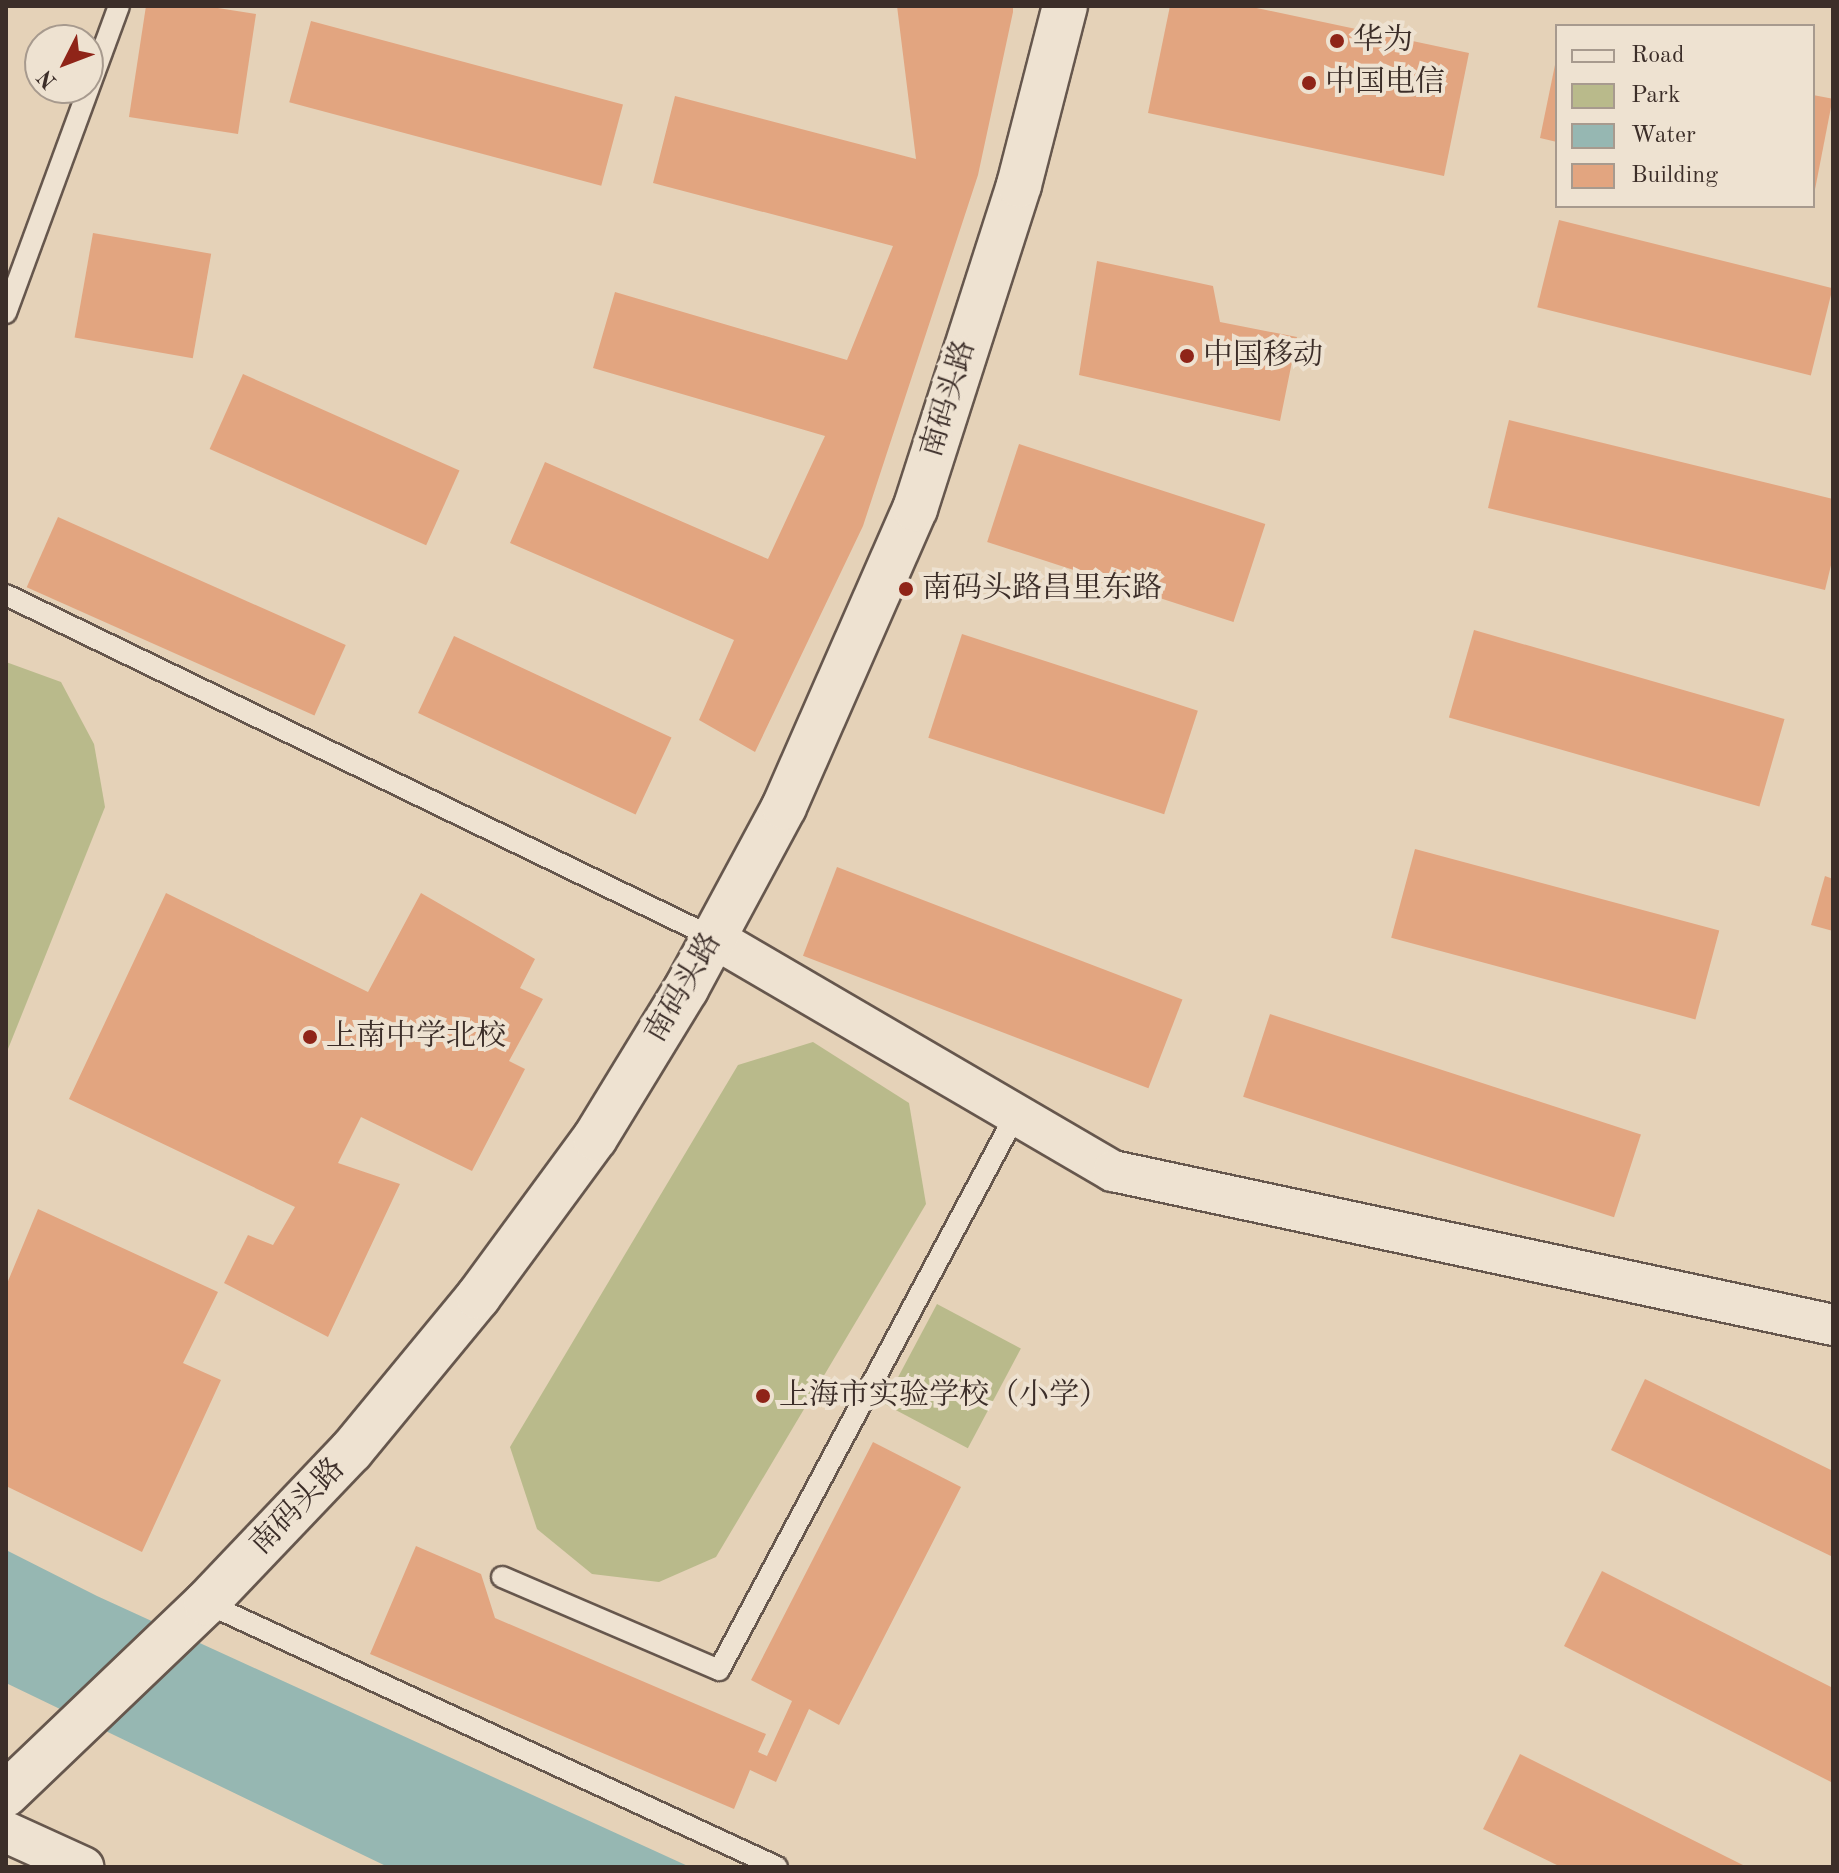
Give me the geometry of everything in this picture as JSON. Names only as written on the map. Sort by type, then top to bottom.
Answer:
[{"type":"street","name":"南码头路","points":[[6,1794],[206,1603],[351,1451],[478,1297],[595,1138],[714,938],[784,807],[915,509],[1019,185],[1065,6]]},
{"type":"street","points":[[714,938],[1113,1171],[1833,1325]]},
{"type":"street","points":[[6,1832],[83,1867]]},
{"type":"lane","points":[[6,313],[119,6]]},
{"type":"lane","points":[[6,595],[714,938]]},
{"type":"lane","points":[[502,1577],[719,1670],[1016,1114]]},
{"type":"lane","points":[[206,1603],[777,1867]]},
{"type":"green space","points":[[6,662],[61,682],[94,744],[105,807],[6,1054]]},
{"type":"green space","points":[[813,1042],[909,1103],[926,1204],[716,1557],[659,1582],[592,1574],[537,1529],[510,1447],[738,1065]]},
{"type":"green space","points":[[937,1304],[1021,1349],[968,1448],[884,1404]]},
{"type":"water","points":[[6,1550],[97,1596],[690,1867],[388,1867],[6,1683]]},
{"type":"building","points":[[146,6],[205,6],[256,14],[238,134],[129,117]]},
{"type":"building","points":[[897,6],[1013,6],[1013,12],[978,175],[863,526],[755,752],[699,720],[734,640],[510,543],[545,462],[768,559],[825,436],[593,368],[615,292],[847,360],[893,246],[653,183],[675,96],[916,159]]},
{"type":"building","name":"中国电信","points":[[1170,6],[1247,6],[1469,53],[1444,176],[1148,113]]},
{"type":"building","points":[[311,21],[623,105],[601,186],[289,102]]},
{"type":"building","points":[[1555,65],[1555,142],[1540,138]]},
{"type":"building","points":[[1815,95],[1833,99],[1815,190]]},
{"type":"building","points":[[1559,220],[1833,288],[1811,376],[1537,307]]},
{"type":"building","points":[[93,233],[211,254],[193,358],[75,337]]},
{"type":"building","name":"中国移动","points":[[1097,261],[1213,286],[1220,322],[1297,337],[1280,421],[1079,375]]},
{"type":"building","points":[[243,374],[460,470],[426,545],[210,449]]},
{"type":"building","points":[[1509,420],[1833,499],[1833,557],[1825,590],[1488,508]]},
{"type":"building","points":[[1019,444],[1265,524],[1233,622],[987,542]]},
{"type":"building","points":[[58,517],[346,645],[314,715],[27,587]]},
{"type":"building","points":[[1474,630],[1784,719],[1759,807],[1449,717]]},
{"type":"building","points":[[962,634],[1198,711],[1164,814],[928,738]]},
{"type":"building","points":[[454,636],[672,737],[636,814],[418,713]]},
{"type":"building","points":[[1415,849],[1719,931],[1695,1019],[1391,938]]},
{"type":"building","points":[[837,867],[1182,1000],[1148,1088],[803,956]]},
{"type":"building","points":[[1825,876],[1833,879],[1833,931],[1811,925]]},
{"type":"building","points":[[166,893],[368,992],[421,893],[535,959],[520,988],[543,999],[509,1061],[525,1069],[472,1171],[361,1117],[338,1163],[400,1184],[328,1337],[224,1283],[248,1235],[273,1245],[295,1207],[69,1099]]},
{"type":"building","points":[[1270,1014],[1641,1135],[1614,1217],[1243,1097]]},
{"type":"building","points":[[38,1209],[218,1292],[183,1363],[221,1380],[142,1552],[6,1486],[6,1286]]},
{"type":"building","points":[[1645,1379],[1833,1471],[1833,1557],[1611,1450]]},
{"type":"building","points":[[873,1442],[961,1487],[839,1725],[809,1709],[776,1782],[750,1770],[734,1809],[370,1654],[416,1546],[481,1574],[495,1618],[766,1734],[758,1752],[767,1756],[792,1701],[751,1680]]},
{"type":"building","points":[[1602,1571],[1833,1688],[1833,1783],[1564,1646]]},
{"type":"building","points":[[1520,1754],[1747,1867],[1561,1867],[1483,1829]]},
{"type":"place","name":"华为","points":[[1337,41]]},
{"type":"place","name":"中国电信","points":[[1309,83]]},
{"type":"place","name":"中国移动","points":[[1187,356]]},
{"type":"place","name":"南码头路昌里东路","points":[[906,589]]},
{"type":"place","name":"上南中学北校","points":[[310,1037]]},
{"type":"place","name":"上海市实验学校（小学）","points":[[763,1396]]}]
